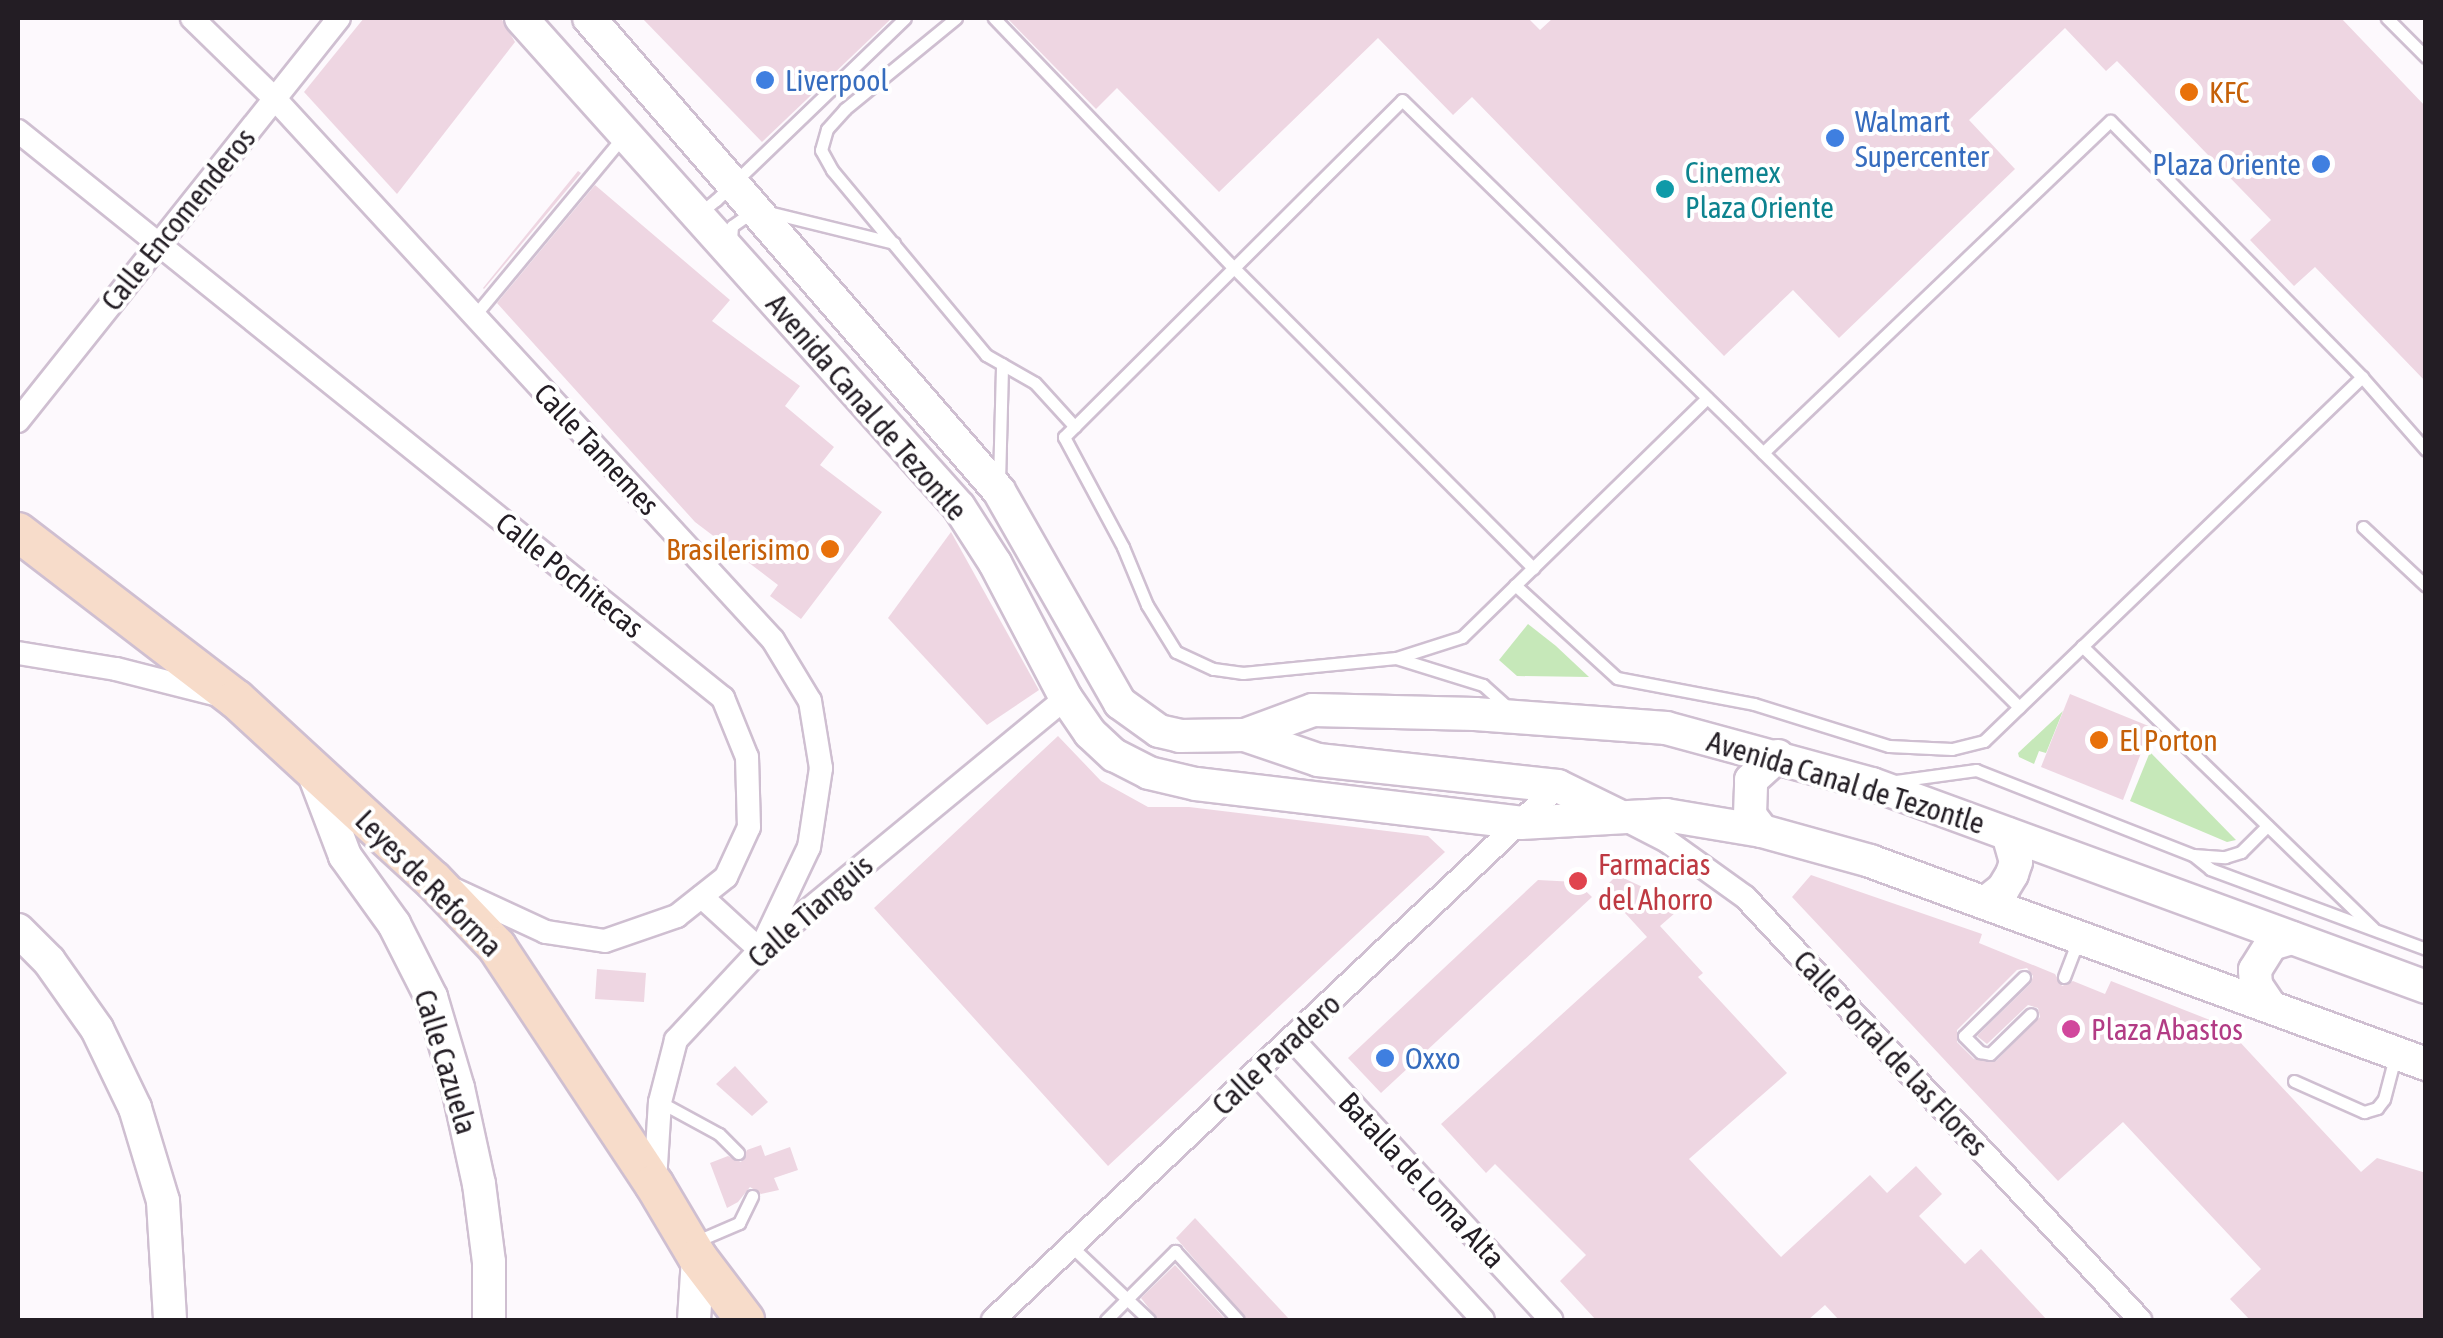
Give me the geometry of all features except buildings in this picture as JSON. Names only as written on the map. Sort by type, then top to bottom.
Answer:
[{"type":"main road","name":"Avenida Canal de Tezontle","points":[[521,18],[959,506],[995,563],[1066,698],[1102,744],[1149,773],[1196,784],[1521,824],[1666,815],[1762,830],[1870,861],[2411,1058]]},
{"type":"main road","name":"Avenida Canal de Tezontle","points":[[588,18],[999,491],[1120,704],[1159,731],[1180,736],[1245,735],[1313,710],[1518,717],[1666,728],[1872,784],[2426,986]]},
{"type":"main road","name":"Leyes de Reforma","points":[[18,532],[236,699],[433,880],[497,947],[654,1184],[693,1251],[745,1320]]},
{"type":"main road","name":"Avenida Canal de Tezontle","points":[[1245,735],[1318,760],[1558,786],[1618,815]]},
{"type":"main road","points":[[1762,830],[1750,814],[1750,780],[1764,763],[1778,756]]},
{"type":"main road","name":"Calle Cazuela","points":[[312,770],[346,856],[394,924],[431,998],[458,1088],[479,1184],[489,1262],[489,1320]]},
{"type":"main road","points":[[1985,903],[2012,874],[2016,862],[2008,834]]},
{"type":"main road","points":[[18,930],[49,961],[96,1029],[134,1108],[163,1201],[170,1320]]},
{"type":"main road","points":[[2270,1006],[2256,985],[2254,970],[2271,944],[2292,938]]},
{"type":"main road","points":[[693,1251],[694,1320]]},
{"type":"street","name":"Calle Tamemes","points":[[192,18],[274,99],[773,640],[810,701],[821,768],[809,847],[760,950]]},
{"type":"street","name":"Calle Encomenderos","points":[[18,421],[339,18]]},
{"type":"street","name":"Calle Pochitecas","points":[[18,131],[723,698],[747,757],[749,828],[726,877],[677,916],[606,940],[546,932],[433,880]]},
{"type":"street","points":[[18,653],[116,669],[236,699]]},
{"type":"street","name":"Calle Tianguis","points":[[654,1184],[660,1102],[676,1040],[760,950],[1066,698]]},
{"type":"street","name":"Calle Paradero","points":[[992,1320],[1558,786]]},
{"type":"street","name":"Calle Portal de las Flores","points":[[1618,815],[1667,841],[1745,896],[2140,1320]]},
{"type":"street","points":[[702,897],[760,950]]},
{"type":"street","name":"Batalla de Loma Alta","points":[[1292,1040],[1550,1320]]},
{"type":"street","name":"Batalla de Loma Alta","points":[[1256,1073],[1483,1320]]},
{"type":"lane","points":[[691,207],[706,208],[905,18]]},
{"type":"lane","points":[[956,18],[826,129],[821,150],[832,170],[986,355],[1035,383],[1075,427]]},
{"type":"lane","points":[[994,18],[1234,268],[1533,568]]},
{"type":"lane","points":[[2386,18],[2426,57]]},
{"type":"lane","points":[[1707,398],[1462,637],[1396,658],[1243,674],[1212,669],[1176,652],[1147,604],[1064,437],[1402,100],[1707,398],[1763,453],[2019,707]]},
{"type":"lane","points":[[1763,453],[2110,121],[2362,377],[2426,450]]},
{"type":"lane","points":[[474,316],[625,134]]},
{"type":"lane","points":[[730,251],[732,226],[756,209],[894,243]]},
{"type":"lane","points":[[999,491],[1002,364]]},
{"type":"lane","points":[[1515,586],[1617,678],[1754,704],[1888,746],[1952,749],[1984,741],[2362,377]]},
{"type":"lane","points":[[2364,528],[2426,586]]},
{"type":"lane","points":[[2082,646],[2379,934]]},
{"type":"lane","points":[[1396,658],[1483,685],[1518,717]]},
{"type":"lane","points":[[1872,784],[1976,770],[2193,854],[2225,857],[2242,852],[2267,826]]},
{"type":"lane","points":[[2193,854],[2210,869],[2426,949]]},
{"type":"lane","points":[[2064,978],[2080,937]]},
{"type":"lane","points":[[2024,976],[1964,1036],[1980,1052],[1990,1054],[2032,1014]]},
{"type":"lane","points":[[2294,1081],[2364,1112],[2377,1108],[2411,1058]]},
{"type":"lane","points":[[660,1102],[719,1134],[738,1153]]},
{"type":"lane","points":[[693,1251],[739,1223],[752,1196]]},
{"type":"lane","points":[[1070,1245],[1148,1320]]},
{"type":"lane","points":[[1106,1320],[1175,1251],[1238,1320]]},
{"type":"green space","points":[[1528,624],[1589,677],[1517,676],[1499,660]]},
{"type":"green space","points":[[2063,711],[2046,753],[2039,751],[2034,764],[2019,757],[2018,753]]},
{"type":"green space","points":[[2150,752],[2236,840],[2227,842],[2130,801]]},
{"type":"place","name":"Liverpool","points":[[765,80]]},
{"type":"place","name":"KFC","points":[[2189,92]]},
{"type":"place","name":"Walmart Supercenter","points":[[1835,138]]},
{"type":"place","name":"Plaza Oriente","points":[[2321,164]]},
{"type":"place","name":"Cinemex Plaza Oriente","points":[[1665,189]]},
{"type":"place","name":"Brasilerisimo","points":[[830,549]]},
{"type":"place","name":"El Porton","points":[[2099,740]]},
{"type":"place","name":"Farmacias del Ahorro","points":[[1578,881]]},
{"type":"place","name":"Plaza Abastos","points":[[2071,1029]]},
{"type":"place","name":"Oxxo","points":[[1385,1058]]}]
